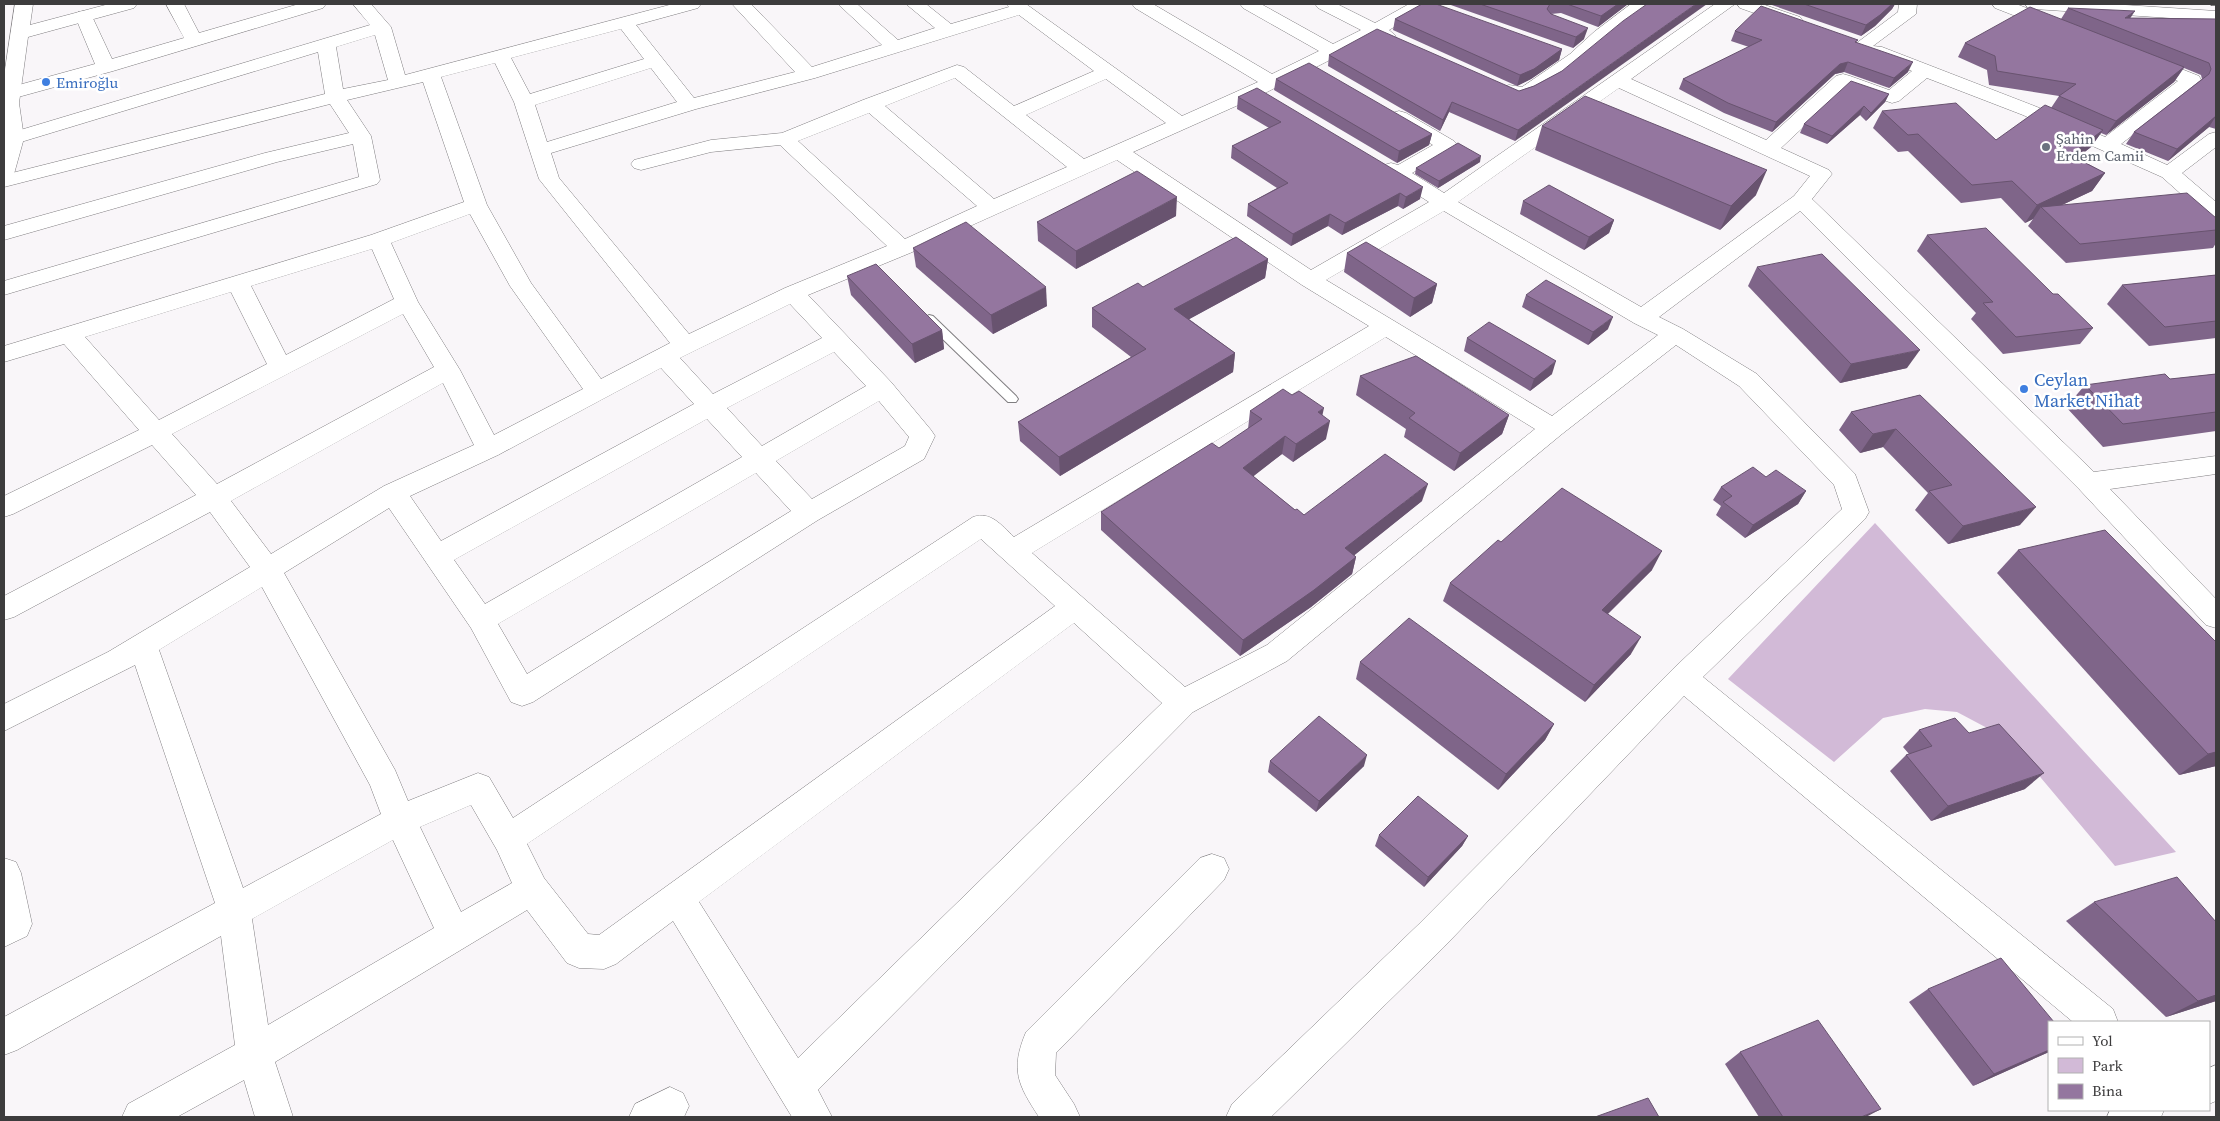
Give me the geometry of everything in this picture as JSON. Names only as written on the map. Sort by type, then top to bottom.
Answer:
[{"type":"street","points":[[4,174],[10,148],[8,100],[14,45],[24,4]]},
{"type":"street","points":[[14,45],[84,16],[128,4]]},
{"type":"street","points":[[175,4],[194,40]]},
{"type":"street","points":[[8,100],[194,40],[280,9],[317,4]]},
{"type":"street","points":[[362,4],[382,27],[398,83]]},
{"type":"street","points":[[4,181],[335,97],[398,83],[692,4]]},
{"type":"street","points":[[740,4],[808,74]]},
{"type":"street","points":[[847,4],[895,47]]},
{"type":"street","points":[[915,4],[948,30]]},
{"type":"street","points":[[1141,4],[1267,91]]},
{"type":"street","points":[[1249,4],[1334,52]]},
{"type":"street","points":[[1324,4],[1401,42]]},
{"type":"street","points":[[1489,82],[1515,94],[1528,92],[1577,58],[1600,36],[1642,4]]},
{"type":"street","points":[[1310,280],[1444,202],[1726,4]]},
{"type":"street","points":[[1746,4],[1809,26]]},
{"type":"street","points":[[1863,45],[1907,14],[1908,4]]},
{"type":"street","points":[[2001,4],[2074,33]]},
{"type":"street","points":[[2034,4],[2216,16]]},
{"type":"street","points":[[4,718],[118,661],[393,493],[489,449],[675,351],[794,293],[873,264],[902,248],[1181,124],[1318,70],[1334,52],[1374,30],[1428,5]]},
{"type":"street","points":[[540,150],[690,105],[808,74],[1019,6],[1107,72],[1181,124]]},
{"type":"street","points":[[84,16],[106,67]]},
{"type":"street","points":[[624,21],[690,105]]},
{"type":"street","points":[[10,148],[382,27]]},
{"type":"street","points":[[1582,29],[1600,36]]},
{"type":"street","points":[[1845,39],[2030,111],[2169,173],[2216,213]]},
{"type":"street","points":[[4,288],[370,180],[361,136],[335,97],[326,44]]},
{"type":"street","points":[[1558,51],[1577,58]]},
{"type":"street","points":[[500,55],[524,102],[549,179],[675,351],[710,406],[809,513]]},
{"type":"street","points":[[2108,145],[2192,80],[2128,55]]},
{"type":"street","points":[[524,102],[655,61]]},
{"type":"street","points":[[1768,149],[1843,80],[1892,97],[1925,70]]},
{"type":"street","points":[[641,164],[712,146],[785,139],[956,71],[1082,168]]},
{"type":"street","points":[[1012,114],[1107,72]]},
{"type":"street","points":[[430,74],[476,205],[521,286],[598,392]]},
{"type":"street","points":[[1618,80],[1822,174],[1801,200],[1642,318]]},
{"type":"street","points":[[870,104],[992,208]]},
{"type":"street","points":[[1387,110],[1447,145],[1398,173]]},
{"type":"street","points":[[4,232],[272,157],[361,136]]},
{"type":"street","points":[[785,139],[902,248]]},
{"type":"street","points":[[2169,173],[2216,139]]},
{"type":"street","points":[[1119,152],[1310,280],[1553,428]]},
{"type":"street","points":[[1245,1117],[1431,936],[1683,678],[1856,512],[1846,481],[1748,380],[1675,334],[1642,318],[1373,159]]},
{"type":"street","points":[[1801,200],[2088,482],[2216,617]]},
{"type":"street","points":[[4,354],[379,240],[476,205]]},
{"type":"street","points":[[379,240],[407,302],[448,370],[489,449]]},
{"type":"street","points":[[238,283],[281,368]]},
{"type":"street","points":[[393,493],[481,620],[522,693],[809,513],[915,452],[922,436],[882,388],[836,341],[794,293]]},
{"type":"street","points":[[4,507],[154,433],[407,302]]},
{"type":"street","points":[[1013,551],[1385,327]]},
{"type":"street","points":[[69,334],[154,433],[214,498],[268,571],[384,780],[400,820],[454,934]]},
{"type":"street","points":[[795,1087],[1182,703],[1277,653],[1553,428],[1675,334]]},
{"type":"street","points":[[438,556],[710,406],[836,341]]},
{"type":"street","points":[[4,609],[214,498],[448,370]]},
{"type":"street","points":[[481,620],[882,388]]},
{"type":"street","points":[[2088,482],[2216,465]]},
{"type":"street","points":[[508,839],[982,524],[1182,703]]},
{"type":"street","points":[[4,1037],[400,820],[478,787],[508,839],[532,889],[579,951],[604,952],[1075,607]]},
{"type":"street","points":[[143,646],[234,910],[254,1054],[274,1117]]},
{"type":"street","points":[[1683,678],[2099,1021]]},
{"type":"street","points":[[1061,1117],[1036,1080],[1039,1045],[1212,869]]},
{"type":"street","points":[[4,873],[15,924],[4,931]]},
{"type":"street","points":[[141,1117],[254,1054],[532,889]]},
{"type":"street","points":[[678,898],[814,1117]]},
{"type":"street","points":[[2126,1117],[2142,1111]]},
{"type":"lane","points":[[919,310],[1012,399]]},
{"type":"green space","points":[[1875,523],[2176,852],[2115,866],[2020,753],[1989,729],[1957,712],[1925,709],[1883,718],[1834,762],[1728,679]]},
{"type":"building","points":[[1422,4],[1436,4],[1562,49],[1534,69],[1520,75],[1395,19]]},
{"type":"building","points":[[1480,4],[1550,4],[1547,9],[1551,14],[1588,28],[1576,37]]},
{"type":"building","points":[[1567,4],[1618,4],[1601,16]]},
{"type":"building","points":[[1647,4],[1696,4],[1518,130],[1452,102],[1443,120],[1329,55],[1377,29],[1519,91],[1534,86],[1562,71],[1623,21]]},
{"type":"building","points":[[1804,4],[1892,4],[1866,25]]},
{"type":"building","points":[[1761,6],[1858,40],[1855,42],[1913,62],[1894,78],[1848,62],[1840,64],[1776,122],[1728,103],[1683,79],[1762,40],[1735,31]]},
{"type":"building","points":[[2030,7],[2184,67],[2116,121],[2059,96],[2076,84],[1997,71],[1995,56],[1965,43]]},
{"type":"building","points":[[2068,8],[2135,11],[2125,18],[2216,19],[2216,116],[2177,149],[2134,132],[2209,74],[2211,69],[2209,63]]},
{"type":"building","points":[[1309,63],[1432,134],[1399,151],[1276,79]]},
{"type":"building","points":[[1851,81],[1889,94],[1871,113],[1864,106],[1832,136],[1804,124]]},
{"type":"building","points":[[1257,88],[1423,187],[1406,197],[1400,193],[1345,223],[1330,214],[1293,234],[1248,204],[1288,183],[1232,146],[1281,122],[1238,97]]},
{"type":"building","points":[[1585,96],[1767,170],[1731,206],[1542,126]]},
{"type":"building","points":[[1956,103],[1996,140],[2045,105],[2103,130],[2070,155],[2105,173],[2037,205],[2012,181],[1972,185],[1918,134],[1908,135],[1882,111]]},
{"type":"building","points":[[1458,143],[1481,156],[1439,181],[1416,168]]},
{"type":"building","points":[[1137,171],[1177,197],[1076,251],[1037,222]]},
{"type":"building","points":[[1549,185],[1614,220],[1589,237],[1523,201]]},
{"type":"building","points":[[2187,193],[2216,218],[2216,230],[2080,244],[2041,207]]},
{"type":"building","points":[[966,222],[1046,287],[991,315],[913,248]]},
{"type":"building","points":[[1986,228],[2053,294],[2058,294],[2093,328],[2016,337],[1983,303],[1993,302],[1927,235]]},
{"type":"building","points":[[1236,237],[1268,259],[1174,309],[1235,353],[1059,457],[1018,422],[1146,349],[1092,308],[1138,283],[1143,287]]},
{"type":"building","points":[[1366,242],[1437,284],[1414,298],[1347,253]]},
{"type":"building","points":[[1822,254],[1920,350],[1851,364],[1757,267]]},
{"type":"building","points":[[876,264],[942,330],[912,344],[847,276]]},
{"type":"building","points":[[2216,275],[2216,321],[2165,327],[2122,285]]},
{"type":"building","points":[[1546,280],[1613,317],[1593,332],[1526,295]]},
{"type":"building","points":[[1489,322],[1556,361],[1534,379],[1467,338]]},
{"type":"building","points":[[1416,356],[1509,415],[1460,453],[1409,418],[1415,413],[1360,376]]},
{"type":"building","points":[[2165,374],[2170,379],[2216,374],[2216,412],[2123,424],[2085,385]]},
{"type":"building","points":[[1283,389],[1292,395],[1299,391],[1324,408],[1318,412],[1330,421],[1296,444],[1285,436],[1243,468],[1295,510],[1297,509],[1304,515],[1385,454],[1428,484],[1345,548],[1356,557],[1314,590],[1243,640],[1101,512],[1212,443],[1219,448],[1262,419],[1250,411]]},
{"type":"building","points":[[1920,395],[2036,507],[1963,526],[1929,491],[1952,485],[1896,429],[1873,434],[1851,412]]},
{"type":"building","points":[[1753,467],[1766,477],[1776,470],[1806,491],[1753,525],[1723,502],[1732,496],[1721,487]]},
{"type":"building","points":[[1562,488],[1662,551],[1602,610],[1641,637],[1594,685],[1450,583],[1498,540],[1501,542]]},
{"type":"building","points":[[2105,530],[2216,642],[2216,752],[2208,754],[2018,550]]},
{"type":"building","points":[[1409,618],[1554,724],[1506,774],[1360,662]]},
{"type":"building","points":[[1319,716],[1367,755],[1319,801],[1270,761]]},
{"type":"building","points":[[1955,718],[1969,733],[1999,724],[2044,773],[1948,806],[1906,755],[1932,746],[1919,730]]},
{"type":"building","points":[[1418,796],[1468,836],[1428,877],[1379,835]]},
{"type":"building","points":[[2177,877],[2216,922],[2216,995],[2198,1001],[2094,902]]},
{"type":"building","points":[[2001,958],[2053,1021],[2048,1021],[2048,1050],[1994,1074],[1928,989]]},
{"type":"building","points":[[1818,1020],[1881,1109],[1861,1117],[1783,1117],[1740,1052]]},
{"type":"building","points":[[1648,1098],[1659,1117],[1595,1117]]},
{"type":"place","name":"Emiroğlu","points":[[46,82]]},
{"type":"place","name":"Şahin Erdem Camii","points":[[2046,147]]},
{"type":"place","name":"Ceylan Market Nihat","points":[[2024,389]]}]
